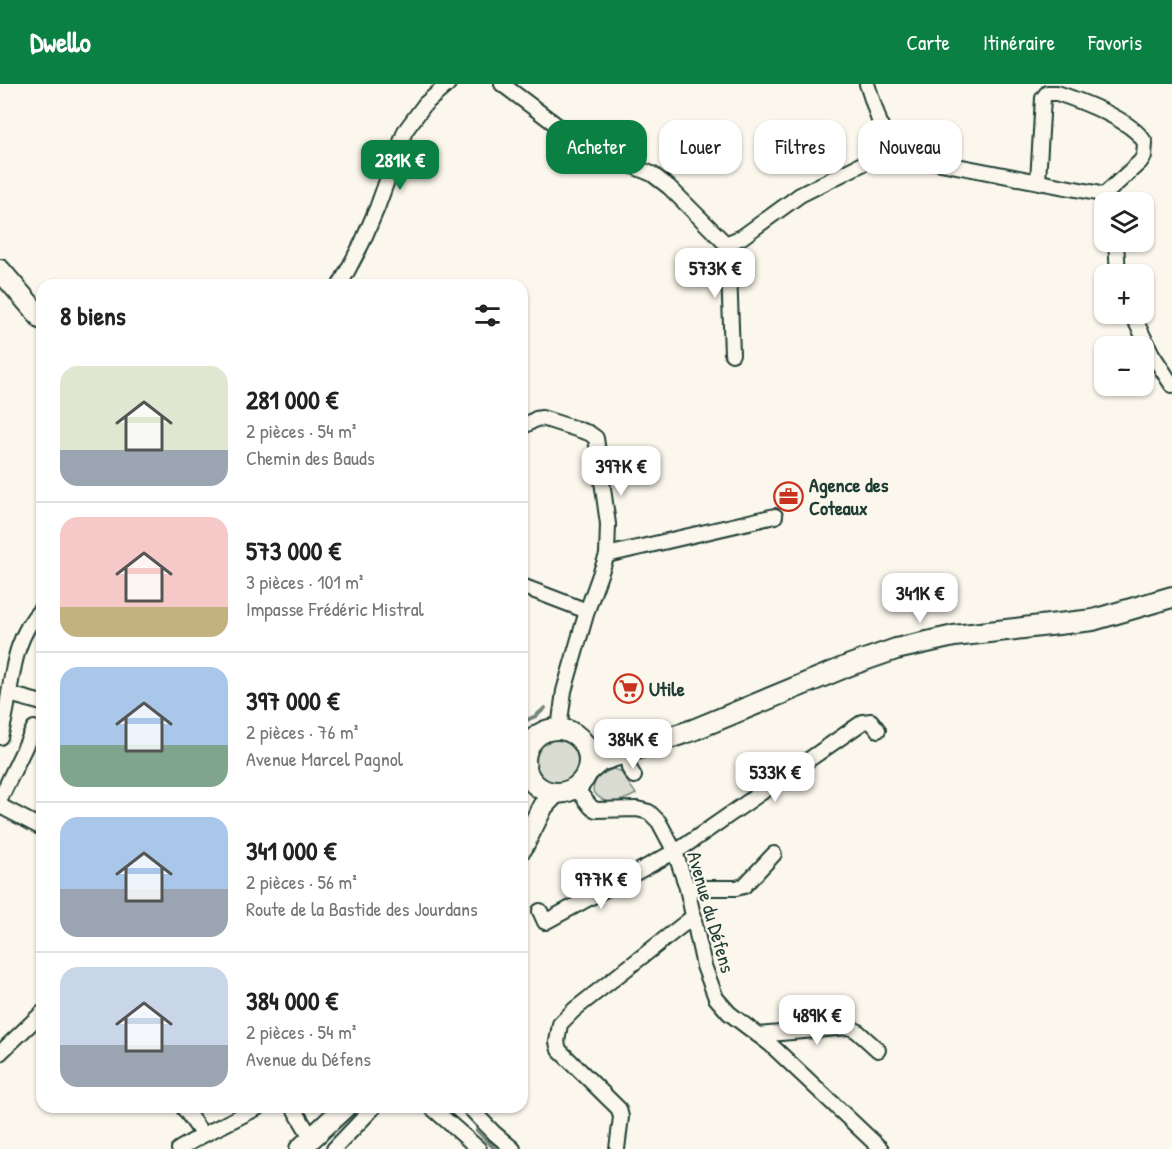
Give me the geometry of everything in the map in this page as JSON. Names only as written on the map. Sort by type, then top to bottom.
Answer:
[{"type":"main road","points":[[0,270],[36,312]]},
{"type":"main road","points":[[528,771],[546,791],[555,793],[568,791],[600,761],[627,749],[653,744],[693,730],[850,665],[896,649],[954,636],[1094,620],[1172,597]]},
{"type":"main road","points":[[528,740],[543,732],[559,729],[570,732],[582,741],[596,746],[627,749]]},
{"type":"main road","points":[[581,779],[588,756],[582,741]]},
{"type":"main road","points":[[528,782],[531,801],[528,814]]},
{"type":"main road","points":[[528,836],[543,806],[555,793]]},
{"type":"main road","points":[[306,1144],[339,1113]]},
{"type":"street","points":[[343,279],[373,217],[405,131],[425,104],[448,84]]},
{"type":"street","points":[[502,84],[586,147],[652,174],[669,187],[723,241],[728,243],[742,237],[809,190],[858,166]]},
{"type":"street","points":[[867,84],[879,120]]},
{"type":"street","points":[[1038,182],[1043,98],[1047,93],[1057,93],[1117,119],[1137,132],[1145,143],[1144,156],[1140,162],[1112,192]]},
{"type":"street","points":[[962,167],[1094,193]]},
{"type":"street","points":[[728,243],[732,354]]},
{"type":"street","points":[[1136,324],[1172,385]]},
{"type":"street","points":[[528,423],[536,418],[542,418],[589,433],[597,440],[608,524],[607,555],[587,611],[564,691],[559,729]]},
{"type":"street","points":[[607,555],[775,516]]},
{"type":"street","points":[[528,588],[587,611]]},
{"type":"street","points":[[0,733],[18,647],[36,614]]},
{"type":"street","points":[[9,694],[36,701]]},
{"type":"street","points":[[540,911],[545,922],[675,852],[863,722],[871,721],[878,730]]},
{"type":"street","points":[[34,729],[0,799],[0,804],[36,825]]},
{"type":"street","points":[[627,749],[629,768],[634,776]]},
{"type":"street","name":"Avenue du Défens","points":[[581,779],[591,807],[596,810],[630,808],[649,812],[659,822],[675,852],[687,888],[704,966],[716,998],[729,1013],[758,1035],[819,1089],[881,1149]]},
{"type":"street","points":[[687,888],[740,887],[749,881],[774,854]]},
{"type":"street","points":[[617,1149],[621,1117],[619,1109],[564,1057],[557,1042],[558,1030],[564,1019],[575,1009],[694,916]]},
{"type":"street","points":[[0,1053],[36,1019]]},
{"type":"street","points":[[758,1035],[849,1027],[857,1031],[878,1050]]},
{"type":"street","points":[[187,1113],[203,1135]]},
{"type":"street","points":[[179,1149],[247,1113]]},
{"type":"street","points":[[295,1113],[306,1144]]},
{"type":"street","points":[[334,1149],[368,1113]]},
{"type":"street","points":[[438,1113],[479,1149]]},
{"type":"street","points":[[475,1113],[513,1149]]},
{"type":"shaded area","points":[[557,739],[573,746],[580,762],[573,778],[557,785],[541,778],[534,762],[541,746]]},
{"type":"shaded area","points":[[613,769],[620,771],[636,794],[624,800],[608,802],[593,791],[597,780]]},
{"type":"waterway","points":[[358,266],[366,251]]},
{"type":"waterway","points":[[528,719],[545,708]]},
{"type":"waterway","points":[[477,1130],[495,1149]]},
{"type":"place","name":"Agence des Coteaux","points":[[788,497]]},
{"type":"place","name":"Utile","points":[[628,689]]}]
